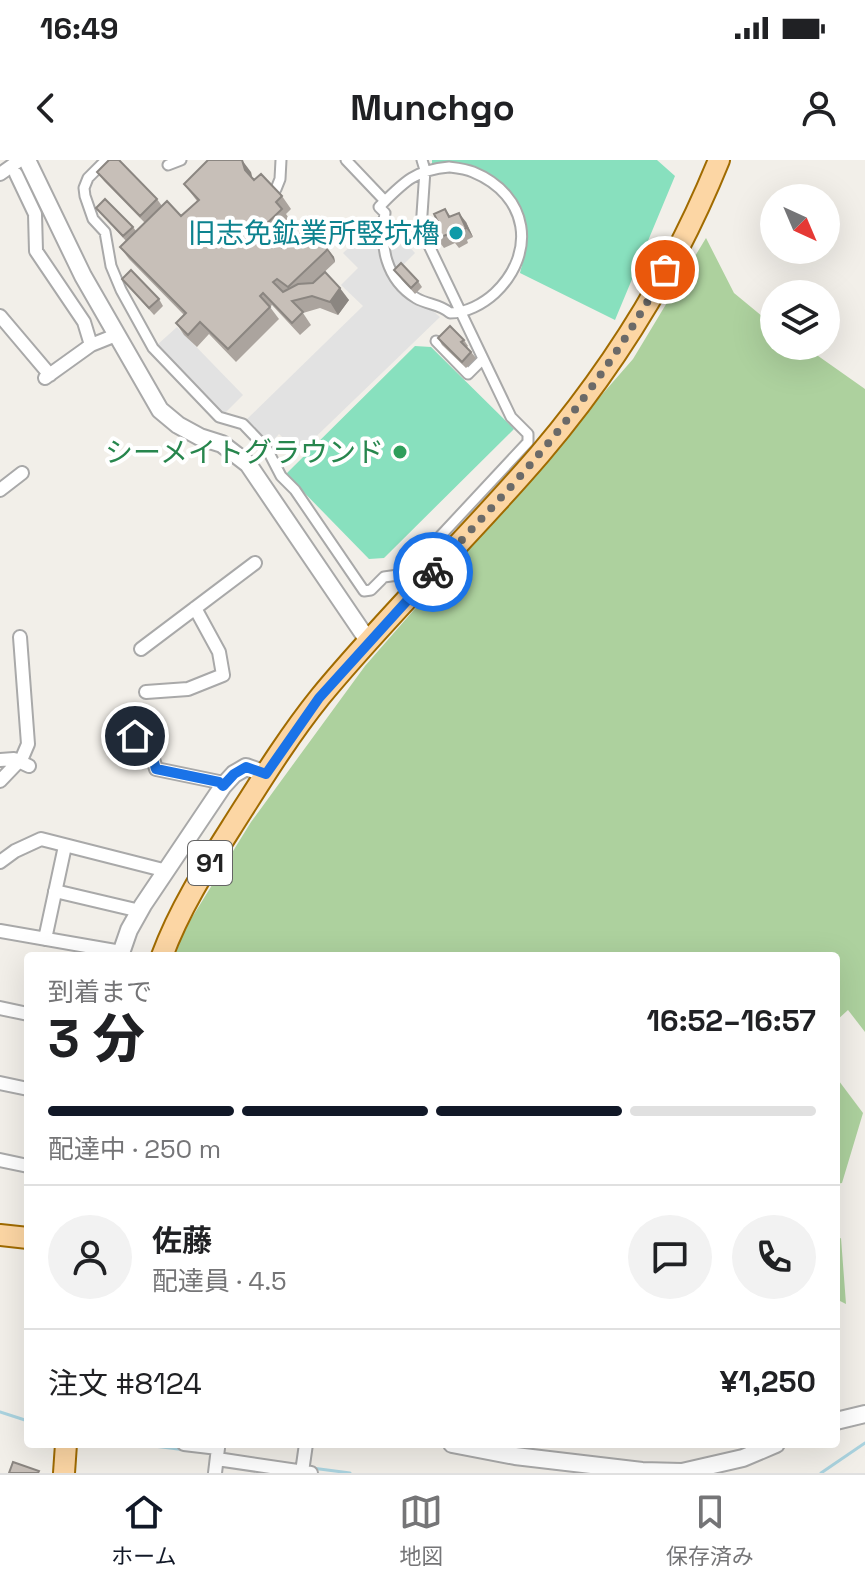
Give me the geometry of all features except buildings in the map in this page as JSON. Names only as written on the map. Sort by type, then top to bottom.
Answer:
[{"type":"main road","name":"91","points":[[164,952],[184,906],[266,774],[319,698],[540,454],[627,338],[701,204],[719,160]]},
{"type":"main road","points":[[0,1235],[24,1238]]},
{"type":"main road","points":[[64,1473],[66,1448]]},
{"type":"street","points":[[0,174],[20,160]]},
{"type":"street","points":[[27,160],[83,276],[160,410],[178,425],[222,444],[248,464],[369,642]]},
{"type":"street","points":[[106,160],[88,178],[85,196],[93,219],[105,232],[111,266],[121,290],[153,348],[219,417],[243,424],[267,449],[281,476],[295,490],[364,591],[371,590],[384,577],[405,574],[528,442],[528,434],[511,417],[421,229],[424,165]]},
{"type":"street","points":[[168,165],[181,160]]},
{"type":"street","points":[[276,189],[281,160]]},
{"type":"street","points":[[346,160],[385,201]]},
{"type":"street","points":[[424,165],[473,172],[493,183],[510,200],[521,222],[522,242],[517,264],[508,280],[491,296],[461,313],[450,313],[443,306],[414,297],[391,273],[383,252],[385,213],[379,207],[385,201],[424,165]]},
{"type":"street","points":[[16,174],[35,214],[33,253],[84,322],[91,345]]},
{"type":"street","points":[[0,316],[47,377],[91,345],[116,335]]},
{"type":"street","points":[[436,341],[468,374],[483,359]]},
{"type":"street","points":[[0,490],[22,473]]},
{"type":"street","points":[[141,649],[255,563]]},
{"type":"street","points":[[146,692],[188,689],[223,675],[219,652],[195,608]]},
{"type":"street","points":[[0,781],[24,764],[28,744],[20,637]]},
{"type":"street","points":[[135,736],[148,742],[156,769],[219,782],[223,786]]},
{"type":"street","points":[[0,760],[24,764]]},
{"type":"street","points":[[122,952],[140,911],[223,786],[246,767],[266,774]]},
{"type":"street","points":[[0,862],[41,839],[167,871]]},
{"type":"street","points":[[45,939],[65,846]]},
{"type":"street","points":[[55,891],[140,911]]},
{"type":"street","points":[[0,931],[111,952]]},
{"type":"street","points":[[0,1008],[24,1013]]},
{"type":"street","points":[[0,1083],[24,1088]]},
{"type":"street","points":[[0,1160],[24,1165]]},
{"type":"street","points":[[840,1420],[865,1414]]},
{"type":"street","points":[[216,1466],[307,1472],[306,1448]]},
{"type":"street","points":[[473,1448],[642,1471],[682,1472],[743,1458],[767,1448]]},
{"type":"green space","points":[[432,160],[657,160],[675,176],[615,320],[520,273],[525,244],[522,223],[494,180],[432,165]]},
{"type":"green space","points":[[706,238],[734,293],[760,314],[760,360],[824,360],[865,389],[865,1032],[848,1010],[840,1017],[840,952],[176,952],[183,932],[251,822],[365,666],[633,359]]},
{"type":"green space","name":"シーメイトグラウンド","points":[[415,346],[431,347],[514,429],[384,558],[369,559],[286,474]]},
{"type":"green space","points":[[840,1082],[863,1113],[840,1183]]},
{"type":"green space","points":[[841,1238],[846,1304],[840,1301]]},
{"type":"shaded area","points":[[376,223],[380,229],[384,257],[403,240],[415,253],[392,276],[440,317],[299,453],[279,434],[269,445],[245,421],[363,306],[341,285],[358,268],[343,253]]},
{"type":"shaded area","points":[[177,327],[243,395],[224,414],[157,345]]},
{"type":"waterway","points":[[0,1412],[24,1420]]},
{"type":"waterway","points":[[821,1473],[865,1443]]},
{"type":"waterway","points":[[170,1448],[186,1450]]},
{"type":"waterway","points":[[312,1468],[350,1473]]},
{"type":"way so far","points":[[433,572],[540,454],[588,393],[627,338],[665,270]]},
{"type":"place","name":"旧志免鉱業所竪坑櫓","points":[[456,233]]},
{"type":"place","name":"シーメイトグラウンド","points":[[400,452]]},
{"type":"route","points":[[135,736],[148,742],[156,769],[219,782],[223,786],[246,767],[266,774],[319,698],[433,572]]}]
